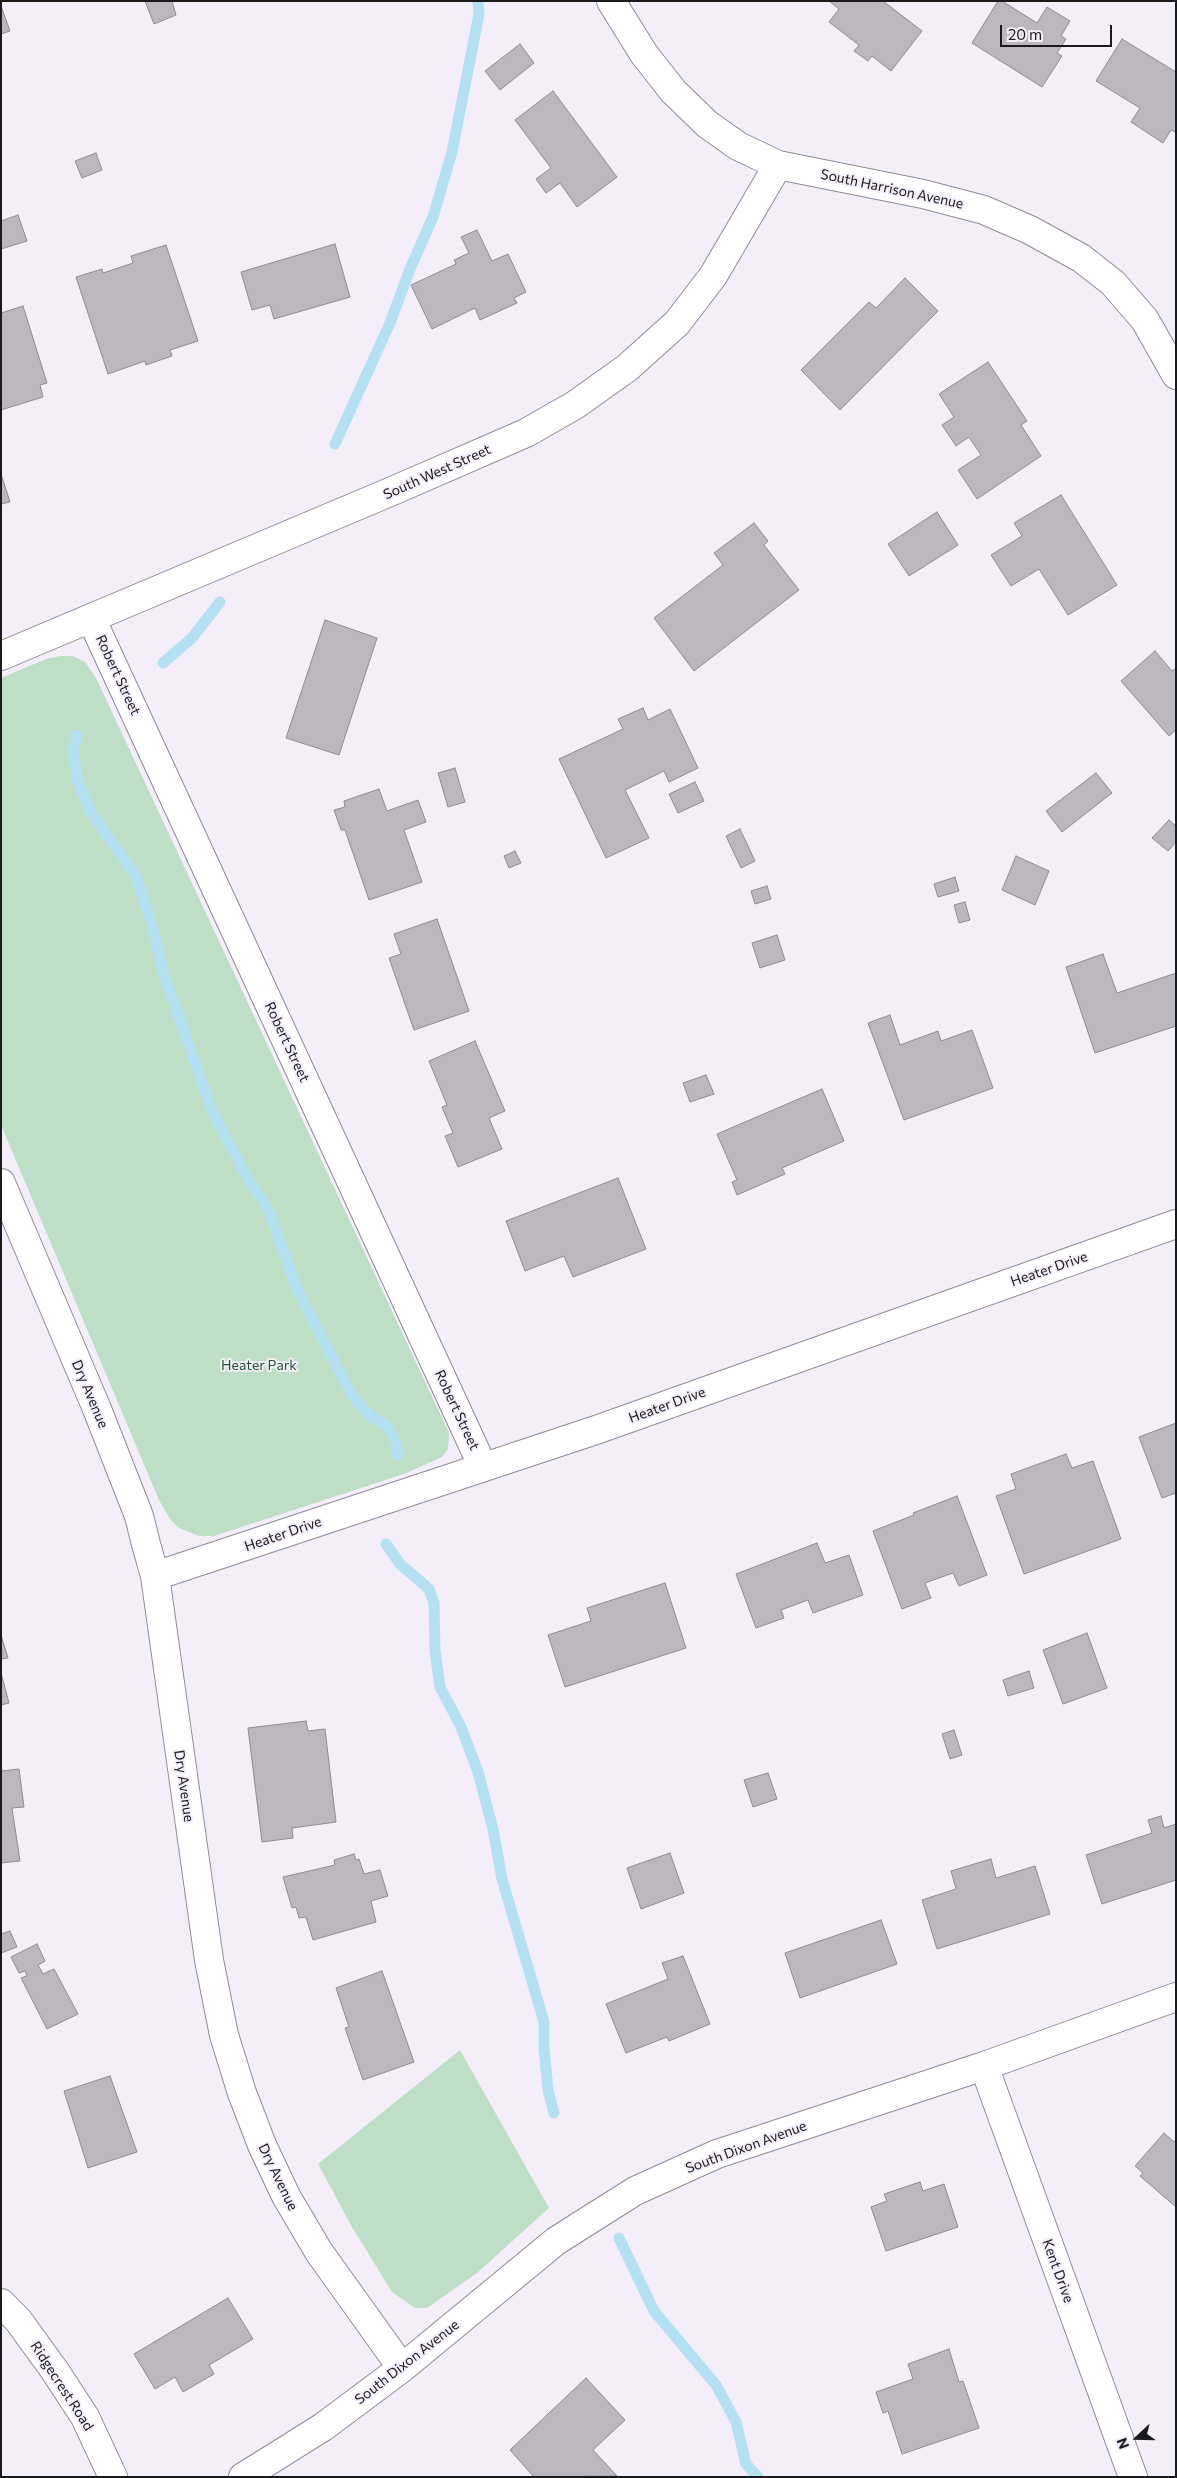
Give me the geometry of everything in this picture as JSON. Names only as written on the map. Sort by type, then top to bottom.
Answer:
[{"type":"street","name":"South Harrison Avenue","points":[[611,1],[644,54],[672,90],[706,124],[738,146],[778,165],[932,196],[984,210],[1030,230],[1081,258],[1113,283],[1145,320],[1176,374]]},
{"type":"street","name":"South West Street","points":[[1,656],[526,433],[575,405],[627,368],[677,323],[713,276],[778,165]]},
{"type":"street","name":"Robert Street","points":[[91,618],[483,1467]]},
{"type":"street","name":"Dry Avenue","points":[[1,1183],[98,1409],[139,1516],[155,1576],[208,1960],[224,2035],[242,2093],[262,2145],[286,2196],[319,2252],[402,2368]]},
{"type":"street","name":"Heater Drive","points":[[155,1576],[596,1430],[1176,1224]]},
{"type":"street","name":"South Dixon Avenue","points":[[243,2477],[323,2427],[402,2368],[556,2241],[635,2191],[717,2154],[984,2066],[1176,1997]]},
{"type":"street","name":"Kent Drive","points":[[984,2066],[1133,2477]]},
{"type":"street","name":"Ridgecrest Road","points":[[1,2303],[18,2320],[70,2394],[84,2417],[113,2477]]},
{"type":"green space","name":"Heater Park","points":[[73,656],[85,662],[96,678],[449,1433],[448,1449],[442,1457],[404,1474],[214,1536],[199,1536],[179,1528],[170,1519],[159,1500],[1,1125],[1,678],[46,659]]},
{"type":"green space","points":[[460,2050],[549,2208],[477,2273],[427,2308],[415,2308],[392,2292],[352,2227],[318,2164]]},
{"type":"building","points":[[145,1],[172,1],[176,15],[154,24]]},
{"type":"building","points":[[829,1],[883,1],[922,31],[891,71],[872,56],[868,61],[854,51],[859,45],[829,22],[839,9]]},
{"type":"building","points":[[998,1],[1002,1],[1037,23],[1047,7],[1070,21],[1061,36],[1066,39],[1057,53],[1062,56],[1042,87],[972,43]]},
{"type":"building","points":[[1,6],[10,31],[1,34]]},
{"type":"building","points":[[1122,39],[1176,72],[1176,132],[1171,130],[1163,143],[1131,122],[1140,108],[1096,81]]},
{"type":"building","points":[[520,44],[534,63],[500,90],[485,71]]},
{"type":"building","points":[[553,91],[617,177],[577,207],[560,183],[546,193],[536,179],[551,168],[515,120]]},
{"type":"building","points":[[96,153],[102,170],[82,178],[75,161]]},
{"type":"building","points":[[18,215],[27,241],[1,249],[1,221]]},
{"type":"building","points":[[477,230],[492,261],[508,254],[526,292],[514,298],[517,303],[480,320],[475,308],[432,329],[411,285],[456,264],[454,260],[469,253],[461,237]]},
{"type":"building","points":[[335,244],[350,297],[274,319],[270,305],[252,310],[241,272]]},
{"type":"building","points":[[166,245],[198,341],[170,350],[172,356],[146,365],[145,361],[108,374],[76,277],[102,269],[103,273],[133,263],[131,256]]},
{"type":"building","points":[[905,278],[938,311],[840,410],[801,370],[869,302],[876,308]]},
{"type":"building","points":[[23,306],[47,383],[40,385],[43,397],[1,410],[1,313]]},
{"type":"building","points":[[988,362],[1027,421],[1021,425],[1041,456],[977,499],[958,470],[981,455],[969,437],[956,446],[942,425],[954,417],[939,394]]},
{"type":"building","points":[[1,474],[10,502],[1,504]]},
{"type":"building","points":[[1061,495],[1117,585],[1068,615],[1039,569],[1011,586],[991,555],[1022,536],[1014,523]]},
{"type":"building","points":[[937,512],[958,545],[909,576],[888,544]]},
{"type":"building","points":[[754,523],[768,541],[764,545],[799,590],[694,671],[654,618],[723,565],[714,553]]},
{"type":"building","points":[[325,620],[377,638],[339,755],[286,738]]},
{"type":"building","points":[[1155,651],[1172,671],[1176,668],[1176,730],[1169,736],[1121,681]]},
{"type":"building","points":[[643,708],[648,720],[670,709],[698,768],[669,782],[664,771],[625,790],[649,838],[606,858],[559,759],[623,729],[618,719]]},
{"type":"building","points":[[455,768],[465,802],[448,807],[438,773]]},
{"type":"building","points":[[1096,773],[1112,793],[1062,832],[1046,811]]},
{"type":"building","points":[[695,782],[704,801],[678,813],[669,794]]},
{"type":"building","points":[[379,789],[387,811],[418,800],[426,822],[404,830],[422,882],[369,900],[345,830],[341,830],[334,810],[345,807],[344,801]]},
{"type":"building","points":[[1169,820],[1176,826],[1176,842],[1168,851],[1152,838]]},
{"type":"building","points":[[740,829],[755,861],[741,868],[726,836]]},
{"type":"building","points":[[515,851],[521,863],[509,868],[504,856]]},
{"type":"building","points":[[1016,856],[1049,871],[1035,905],[1002,890]]},
{"type":"building","points":[[955,877],[959,891],[938,897],[934,884]]},
{"type":"building","points":[[767,886],[771,899],[755,904],[751,891]]},
{"type":"building","points":[[965,902],[970,920],[959,923],[954,905]]},
{"type":"building","points":[[437,919],[469,1011],[414,1030],[389,958],[401,954],[394,934]]},
{"type":"building","points":[[777,935],[785,960],[760,968],[752,943]]},
{"type":"building","points":[[1103,954],[1117,993],[1176,973],[1176,1026],[1095,1053],[1066,967]]},
{"type":"building","points":[[890,1015],[900,1045],[938,1031],[941,1041],[972,1030],[993,1088],[904,1120],[868,1023]]},
{"type":"building","points":[[475,1041],[505,1111],[489,1118],[502,1149],[458,1167],[445,1136],[453,1133],[442,1107],[447,1105],[429,1061]]},
{"type":"building","points":[[706,1075],[714,1094],[690,1102],[683,1083]]},
{"type":"building","points":[[822,1089],[844,1141],[782,1168],[785,1174],[737,1195],[732,1182],[737,1180],[717,1134]]},
{"type":"building","points":[[618,1178],[646,1249],[573,1277],[564,1256],[525,1271],[506,1221]]},
{"type":"building","points":[[1176,1423],[1176,1493],[1162,1498],[1139,1437]]},
{"type":"building","points":[[1066,1454],[1072,1468],[1093,1461],[1121,1539],[1024,1574],[996,1496],[1016,1489],[1011,1474]]},
{"type":"building","points":[[957,1496],[987,1575],[959,1586],[953,1573],[925,1583],[931,1598],[902,1609],[873,1531]]},
{"type":"building","points":[[817,1543],[825,1563],[849,1555],[863,1595],[813,1613],[808,1600],[781,1610],[784,1618],[756,1628],[736,1574]]},
{"type":"building","points":[[665,1583],[686,1648],[565,1687],[548,1635],[591,1621],[587,1608]]},
{"type":"building","points":[[1087,1633],[1107,1688],[1063,1704],[1043,1650]]},
{"type":"building","points":[[1,1635],[8,1658],[1,1659]]},
{"type":"building","points":[[1029,1671],[1034,1688],[1008,1696],[1003,1680]]},
{"type":"building","points":[[1,1673],[9,1703],[1,1705]]},
{"type":"building","points":[[306,1721],[308,1731],[325,1729],[336,1822],[292,1828],[293,1838],[262,1842],[248,1728]]},
{"type":"building","points":[[954,1730],[962,1755],[950,1759],[942,1734]]},
{"type":"building","points":[[1,1765],[2,1771],[19,1769],[24,1807],[12,1808],[20,1861],[1,1863]]},
{"type":"building","points":[[768,1773],[777,1799],[753,1807],[744,1780]]},
{"type":"building","points":[[1161,1816],[1164,1828],[1176,1824],[1176,1880],[1102,1904],[1086,1855],[1152,1833],[1148,1820]]},
{"type":"building","points":[[670,1853],[684,1893],[641,1909],[627,1868]]},
{"type":"building","points":[[354,1854],[356,1860],[359,1859],[364,1874],[380,1870],[388,1896],[371,1901],[376,1922],[313,1940],[306,1917],[299,1918],[296,1907],[292,1908],[283,1877],[335,1865],[334,1860]]},
{"type":"building","points":[[991,1859],[996,1878],[1035,1866],[1050,1914],[937,1949],[922,1900],[956,1889],[951,1871]]},
{"type":"building","points":[[881,1920],[897,1964],[800,1998],[785,1953]]},
{"type":"building","points":[[10,1931],[17,1947],[1,1953],[1,1934]]},
{"type":"building","points":[[37,1944],[45,1961],[38,1965],[43,1974],[54,1969],[78,2014],[47,2029],[21,1978],[27,1976],[25,1971],[19,1973],[11,1957]]},
{"type":"building","points":[[683,1956],[710,2024],[669,2041],[667,2037],[626,2053],[606,2004],[668,1979],[662,1963]]},
{"type":"building","points":[[382,1971],[414,2062],[363,2080],[345,2028],[349,2027],[336,1988]]},
{"type":"building","points":[[110,2076],[137,2152],[88,2168],[64,2091]]},
{"type":"building","points":[[1164,2133],[1174,2142],[1176,2139],[1176,2207],[1140,2176],[1143,2173],[1135,2166]]},
{"type":"building","points":[[920,2182],[923,2191],[944,2184],[958,2227],[886,2251],[871,2207],[887,2201],[884,2194]]},
{"type":"building","points":[[228,2298],[253,2339],[209,2365],[214,2374],[183,2392],[175,2377],[155,2389],[134,2354]]},
{"type":"building","points":[[949,2349],[959,2382],[963,2381],[979,2428],[902,2454],[888,2411],[883,2413],[876,2392],[913,2379],[908,2364]]},
{"type":"building","points":[[586,2378],[625,2420],[593,2450],[617,2476],[534,2477],[510,2450]]},
{"type":"waterway","points":[[335,444],[390,323],[410,269],[433,217],[452,152],[479,14],[478,1]]},
{"type":"waterway","points":[[163,663],[192,638],[220,602]]},
{"type":"waterway","points":[[77,735],[73,751],[78,781],[91,813],[137,878],[153,929],[164,975],[213,1113],[247,1177],[268,1209],[297,1289],[351,1394],[371,1417],[385,1424],[394,1437],[398,1455]]},
{"type":"waterway","points":[[386,1544],[400,1564],[429,1589],[434,1603],[435,1651],[440,1687],[461,1727],[478,1772],[493,1829],[502,1879],[544,2022],[544,2048],[548,2090],[554,2113]]},
{"type":"waterway","points":[[619,2238],[654,2311],[716,2385],[736,2422],[746,2464],[758,2477]]}]
